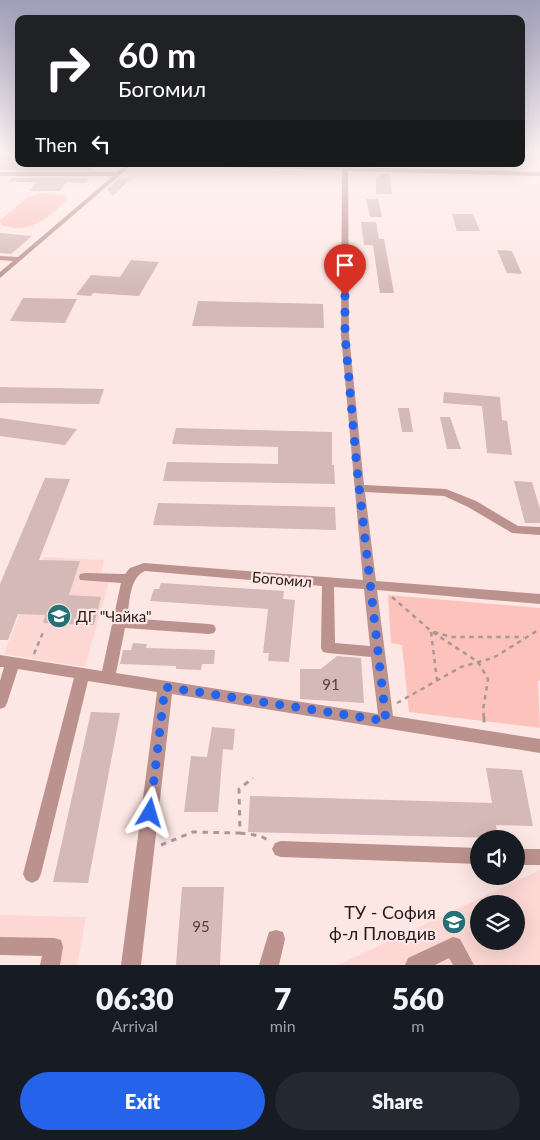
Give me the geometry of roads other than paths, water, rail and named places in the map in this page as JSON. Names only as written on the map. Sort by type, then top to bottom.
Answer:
[{"type":"street","points":[[0,276],[89,200]]},
{"type":"street","points":[[345,200],[345,335],[359,488],[386,715]]},
{"type":"street","points":[[0,258],[20,259]]},
{"type":"street","points":[[359,488],[446,493],[472,504],[516,530],[540,531]]},
{"type":"street","name":"Богомил","points":[[128,579],[134,572],[144,567],[328,583],[372,591],[540,598]]},
{"type":"street","points":[[85,577],[128,579],[108,677]]},
{"type":"street","points":[[328,583],[328,648],[378,652]]},
{"type":"street","points":[[119,622],[209,629]]},
{"type":"street","points":[[0,703],[7,662],[165,687],[386,715],[485,738],[540,746]]},
{"type":"street","points":[[32,874],[83,674]]},
{"type":"street","points":[[130,965],[165,687]]},
{"type":"street","points":[[281,849],[470,856]]},
{"type":"street","points":[[525,857],[540,857]]},
{"type":"street","points":[[269,965],[276,938]]},
{"type":"street","points":[[0,946],[54,947],[50,965]]},
{"type":"street","points":[[415,965],[453,946],[464,965]]},
{"type":"place","name":"ДГ \"Чайка\"","points":[[59,616]]},
{"type":"place","name":"ТУ - София ф-л Пловдив","points":[[454,922]]}]
